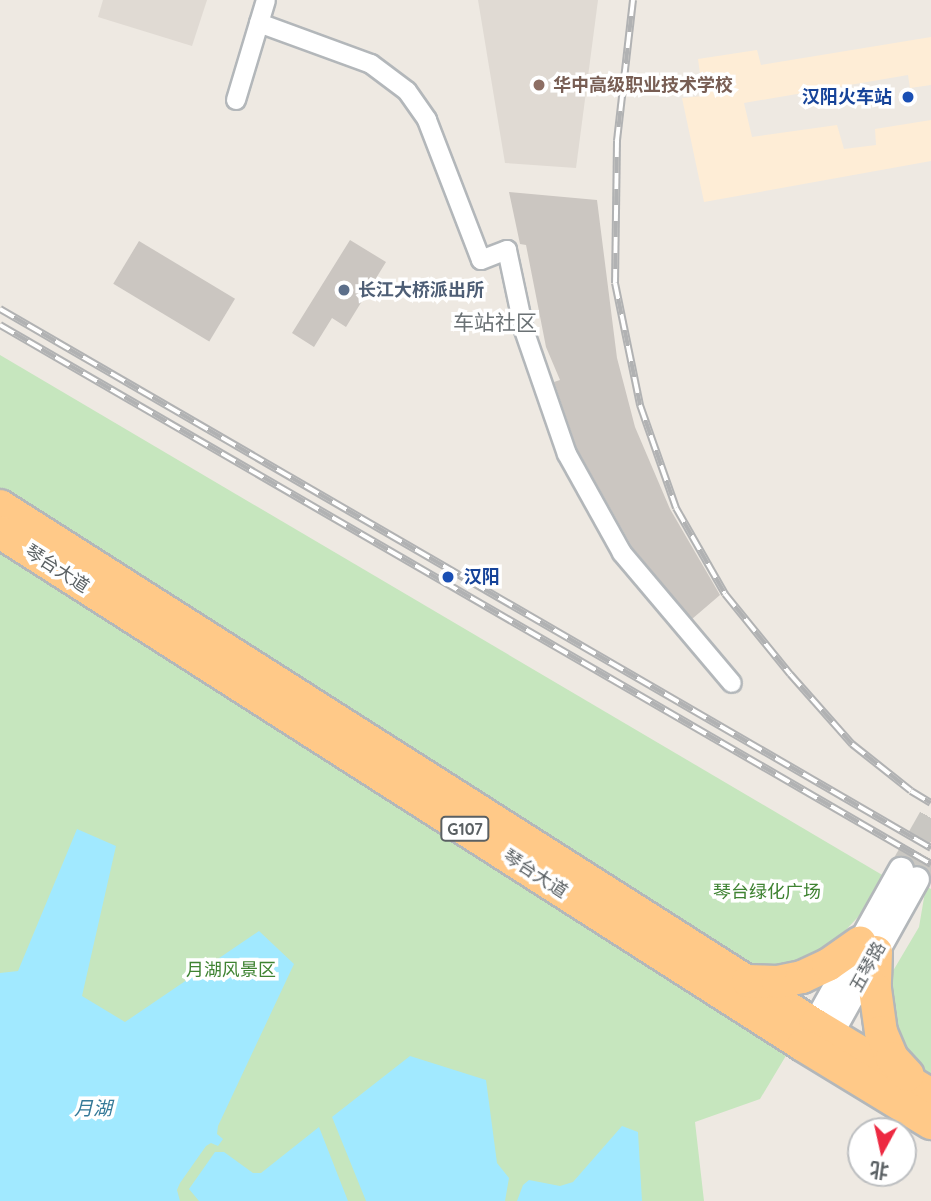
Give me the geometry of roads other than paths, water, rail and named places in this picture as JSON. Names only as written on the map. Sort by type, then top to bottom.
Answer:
[{"type":"highway","name":"琴台大道","points":[[0,506],[748,981],[817,1040],[928,1093]]},
{"type":"highway","name":"琴台大道","points":[[0,532],[817,1040],[931,1123]]},
{"type":"highway","points":[[748,981],[778,982],[802,977],[868,947],[883,1041],[899,1066],[928,1093]]},
{"type":"main road","name":"五琴路","points":[[817,1040],[909,874]]},
{"type":"street","points":[[236,100],[266,0]]},
{"type":"street","points":[[258,23],[371,64],[407,91],[427,120],[481,260],[507,250],[524,330],[567,454],[615,541],[636,572],[732,683]]},
{"type":"water","name":"月湖","points":[[77,829],[116,846],[82,996],[125,1022],[259,931],[294,964],[218,1126],[217,1134],[223,1139],[218,1146],[211,1143],[206,1146],[180,1183],[177,1190],[180,1201],[0,1201],[0,973],[18,971]]},
{"type":"water","points":[[410,1056],[486,1080],[497,1163],[509,1178],[505,1201],[366,1201],[332,1117]]},
{"type":"water","points":[[622,1126],[638,1132],[642,1201],[517,1201],[523,1185],[529,1180],[560,1186],[573,1182]]},
{"type":"water","points":[[319,1127],[348,1201],[199,1201],[189,1189],[215,1152],[224,1152],[253,1173],[261,1173]]},
{"type":"tunnel","points":[[901,870],[931,817]]},
{"type":"tunnel","points":[[917,879],[931,854]]},
{"type":"railway","points":[[633,0],[617,141],[615,283],[640,405],[676,508],[725,594],[790,674],[852,744],[911,791],[931,803]]},
{"type":"railway","points":[[0,309],[931,848]]},
{"type":"railway","points":[[0,325],[931,864]]},
{"type":"place","name":"华中高级职业技术学校","points":[[539,85]]},
{"type":"place","name":"汉阳火车站","points":[[908,97]]},
{"type":"place","name":"长江大桥派出所","points":[[344,290]]},
{"type":"place","name":"汉阳","points":[[448,577]]},
{"type":"district","name":"车站社区","points":[[495,322]]},
{"type":"park label","name":"琴台绿化广场","points":[[767,892]]},
{"type":"park label","name":"月湖风景区","points":[[231,970]]}]
